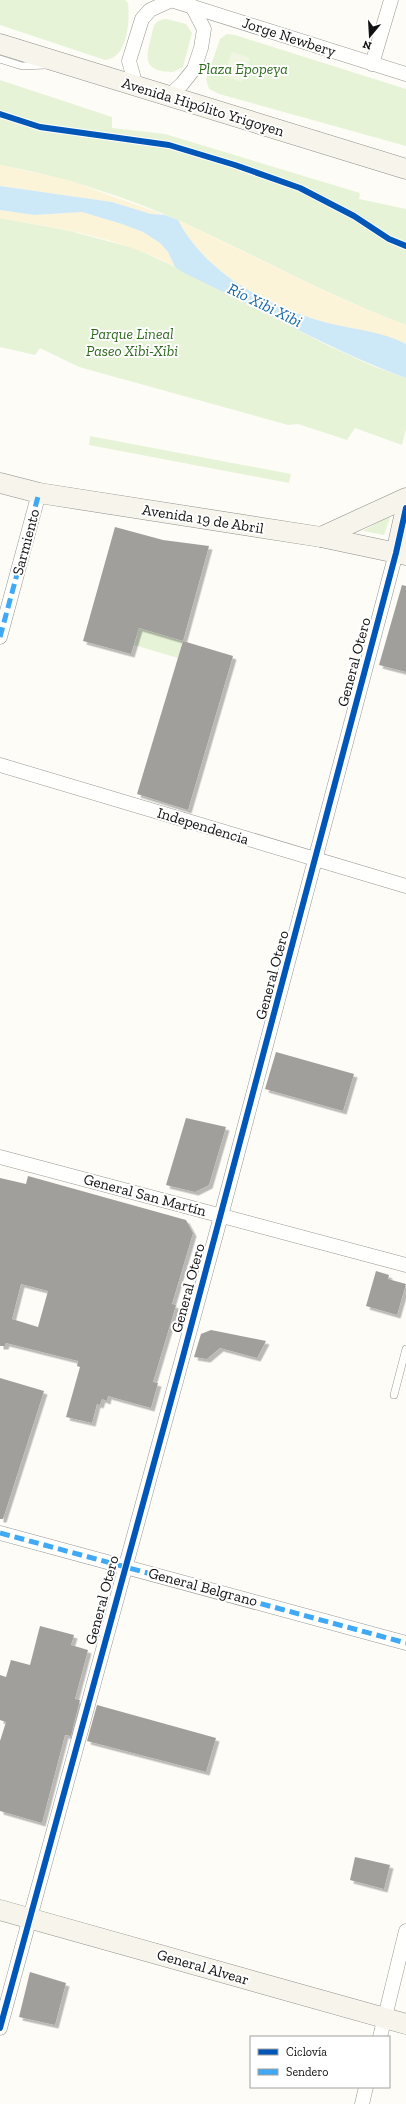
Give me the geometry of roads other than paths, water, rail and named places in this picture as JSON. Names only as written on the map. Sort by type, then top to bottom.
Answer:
[{"type":"main road","name":"Avenida Hipólito Yrigoyen","points":[[0,44],[406,169]]},
{"type":"main road","name":"Avenida 19 de Abril","points":[[0,483],[39,493],[321,537],[401,554]]},
{"type":"main road","points":[[321,537],[406,498]]},
{"type":"main road","points":[[401,554],[406,508]]},
{"type":"main road","name":"General Alvear","points":[[0,1910],[30,1918],[382,2028],[406,2024]]},
{"type":"street","points":[[136,86],[130,61],[142,19],[150,10],[172,0]]},
{"type":"street","name":"Jorge Newbery","points":[[172,0],[193,3],[372,64],[406,74]]},
{"type":"street","points":[[372,64],[391,0]]},
{"type":"street","points":[[169,96],[182,84],[194,69],[201,48],[204,29],[193,3]]},
{"type":"street","name":"Sarmiento","points":[[0,637],[39,493]]},
{"type":"street","name":"General Otero","points":[[0,2028],[221,1216],[316,860],[401,554]]},
{"type":"street","name":"Independencia","points":[[0,765],[406,886]]},
{"type":"street","name":"General San Martín","points":[[0,1157],[406,1265]]},
{"type":"street","name":"General Belgrano","points":[[0,1532],[406,1643]]},
{"type":"street","points":[[382,2028],[406,1931]]},
{"type":"street","points":[[362,2104],[366,2088]]},
{"type":"lane","points":[[0,59],[22,66],[66,65]]},
{"type":"lane","points":[[394,1395],[406,1349]]},
{"type":"water","name":"Río Xibi Xibi","points":[[0,186],[112,202],[151,214],[165,215],[178,220],[191,240],[206,258],[224,274],[265,299],[310,318],[380,334],[406,344],[406,378],[349,355],[184,273],[175,267],[168,252],[160,243],[143,232],[82,212],[34,215],[0,210]]},
{"type":"park label","name":"Plaza Epopeya","points":[[243,69]]},
{"type":"park label","name":"Parque Lineal Paseo Xibi-Xibi","points":[[132,342]]}]
